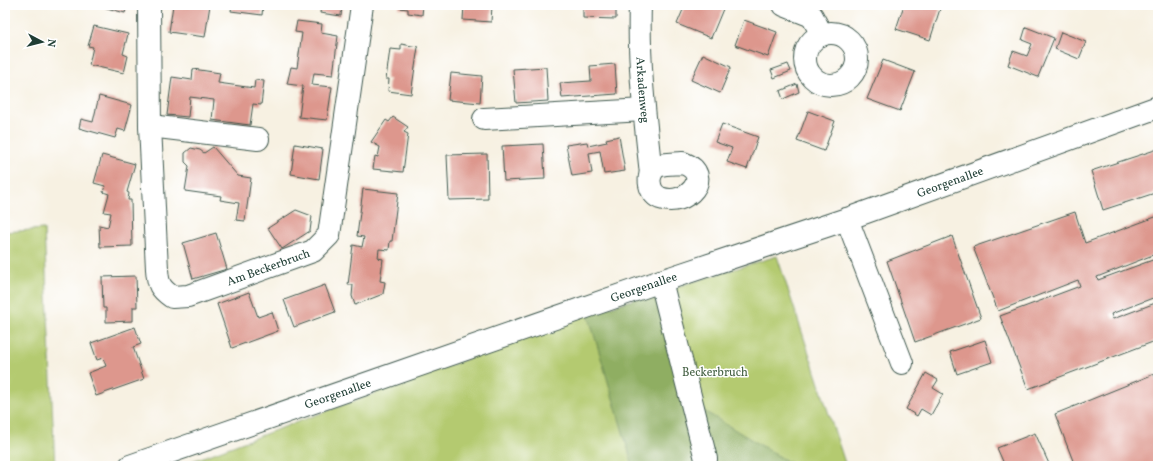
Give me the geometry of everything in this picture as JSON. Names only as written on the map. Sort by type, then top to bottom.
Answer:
[{"type":"street","name":"Am Beckerbruch","points":[[149,5],[150,126],[158,283],[163,290],[172,297],[188,296],[313,250],[329,235],[362,5]]},
{"type":"street","name":"Arkadenweg","points":[[640,5],[639,33],[644,110],[651,174]]},
{"type":"street","points":[[784,5],[812,16],[822,35]]},
{"type":"street","name":"Georgenallee","points":[[130,466],[660,281],[847,219],[1158,107]]},
{"type":"street","points":[[484,118],[644,110]]},
{"type":"street","points":[[150,126],[258,139]]},
{"type":"street","points":[[847,219],[902,362]]},
{"type":"street","points":[[660,281],[706,459],[705,466]]},
{"type":"green space","points":[[44,229],[55,466],[5,466],[5,232]]},
{"type":"green space","name":"Beckerbruch","points":[[777,256],[846,466],[179,466],[588,314]]},
{"type":"green space","points":[[656,292],[704,411],[795,466],[633,466],[588,314]]},
{"type":"building","points":[[96,5],[127,5],[125,13]]},
{"type":"building","points":[[173,5],[210,5],[205,37],[169,32]]},
{"type":"building","points":[[232,5],[263,5],[262,15],[231,11]]},
{"type":"building","points":[[321,5],[342,5],[341,16],[320,13]]},
{"type":"building","points":[[400,5],[423,5],[422,15],[408,13],[408,9],[399,8]]},
{"type":"building","points":[[464,5],[492,5],[491,22],[463,20]]},
{"type":"building","points":[[583,5],[616,5],[616,19],[583,18]]},
{"type":"building","points":[[685,5],[715,5],[723,9],[711,38],[677,24]]},
{"type":"building","points":[[904,5],[930,5],[940,9],[930,40],[896,29]]},
{"type":"building","points":[[744,20],[777,32],[768,57],[735,45]]},
{"type":"building","points":[[297,21],[322,24],[321,33],[338,36],[333,75],[314,73],[312,85],[332,87],[327,120],[299,117],[303,86],[287,84],[291,67],[297,68],[302,33],[295,32]]},
{"type":"building","points":[[94,26],[128,34],[123,54],[128,56],[124,73],[89,65],[93,47],[88,46]]},
{"type":"building","points":[[1026,27],[1054,38],[1038,77],[1008,65],[1013,51],[1027,56],[1032,44],[1022,40]]},
{"type":"building","points":[[1061,32],[1086,42],[1079,59],[1055,49]]},
{"type":"building","points":[[401,44],[418,47],[411,94],[388,91],[389,79],[386,79],[390,49],[401,50]]},
{"type":"building","points":[[703,54],[731,67],[720,93],[691,80]]},
{"type":"building","points":[[883,60],[915,72],[900,111],[867,99]]},
{"type":"building","points":[[615,64],[617,94],[562,98],[560,83],[591,81],[590,66]]},
{"type":"building","points":[[788,64],[791,71],[774,78],[771,70]]},
{"type":"building","points":[[546,67],[548,101],[516,103],[513,69]]},
{"type":"building","points":[[193,69],[220,73],[218,83],[254,88],[255,80],[264,81],[261,105],[253,104],[250,125],[212,120],[214,100],[190,97],[188,117],[167,115],[172,77],[192,80]]},
{"type":"building","points":[[451,73],[482,76],[480,103],[448,100]]},
{"type":"building","points":[[797,84],[799,92],[783,99],[780,91]]},
{"type":"building","points":[[99,96],[132,105],[125,131],[118,129],[115,138],[79,128],[81,119],[93,122]]},
{"type":"building","points":[[808,111],[835,121],[824,151],[797,141]]},
{"type":"building","points":[[393,117],[408,127],[404,132],[408,134],[403,172],[373,169],[375,156],[378,157],[380,147],[371,142],[386,120],[389,122]]},
{"type":"building","points":[[722,124],[758,137],[747,169],[727,162],[732,148],[715,142]]},
{"type":"building","points":[[619,136],[625,171],[604,174],[600,151],[589,153],[592,173],[572,176],[566,145],[587,142],[588,146],[607,142],[606,139]]},
{"type":"building","points":[[295,144],[323,149],[319,179],[291,174]]},
{"type":"building","points":[[543,144],[545,179],[504,181],[502,146]]},
{"type":"building","points":[[213,147],[238,176],[251,178],[245,221],[236,220],[239,203],[220,200],[221,196],[185,191],[189,166],[185,162],[185,153],[191,148],[200,150],[204,153]]},
{"type":"building","points":[[1158,149],[1158,192],[1103,210],[1091,171]]},
{"type":"building","points":[[487,154],[488,199],[449,200],[447,155]]},
{"type":"building","points":[[102,155],[135,164],[127,192],[129,193],[128,200],[131,200],[132,246],[100,247],[99,225],[108,227],[111,213],[104,212],[109,194],[103,192],[105,186],[94,183]]},
{"type":"building","points":[[363,189],[398,193],[392,241],[390,241],[389,250],[379,249],[378,258],[383,259],[380,281],[385,282],[383,294],[355,305],[352,296],[353,285],[348,285],[353,245],[362,247],[364,237],[357,236]]},
{"type":"building","points":[[296,210],[312,216],[310,231],[282,249],[268,228]]},
{"type":"building","points":[[1075,212],[1085,243],[1158,216],[1158,253],[1097,277],[1098,280],[1158,258],[1158,296],[1111,314],[1113,319],[1158,302],[1158,340],[1028,389],[1000,316],[1080,286],[1078,280],[998,311],[973,247]]},
{"type":"building","points":[[216,233],[227,269],[193,279],[183,243]]},
{"type":"building","points":[[952,236],[981,318],[915,342],[887,261]]},
{"type":"building","points":[[136,276],[137,307],[133,307],[133,321],[106,322],[106,308],[103,308],[102,277]]},
{"type":"building","points":[[325,285],[335,312],[294,327],[284,300]]},
{"type":"building","points":[[249,292],[258,317],[272,312],[278,331],[232,348],[217,304]]},
{"type":"building","points":[[135,327],[141,344],[133,347],[144,379],[96,396],[88,373],[106,366],[103,358],[97,360],[91,343]]},
{"type":"building","points":[[985,340],[992,362],[957,374],[950,352]]},
{"type":"building","points":[[926,373],[938,380],[933,388],[943,394],[931,415],[921,409],[917,416],[906,409]]},
{"type":"building","points":[[1154,374],[1158,384],[1158,466],[1075,466],[1055,414]]},
{"type":"building","points":[[1035,433],[1050,466],[1005,466],[997,448]]}]
